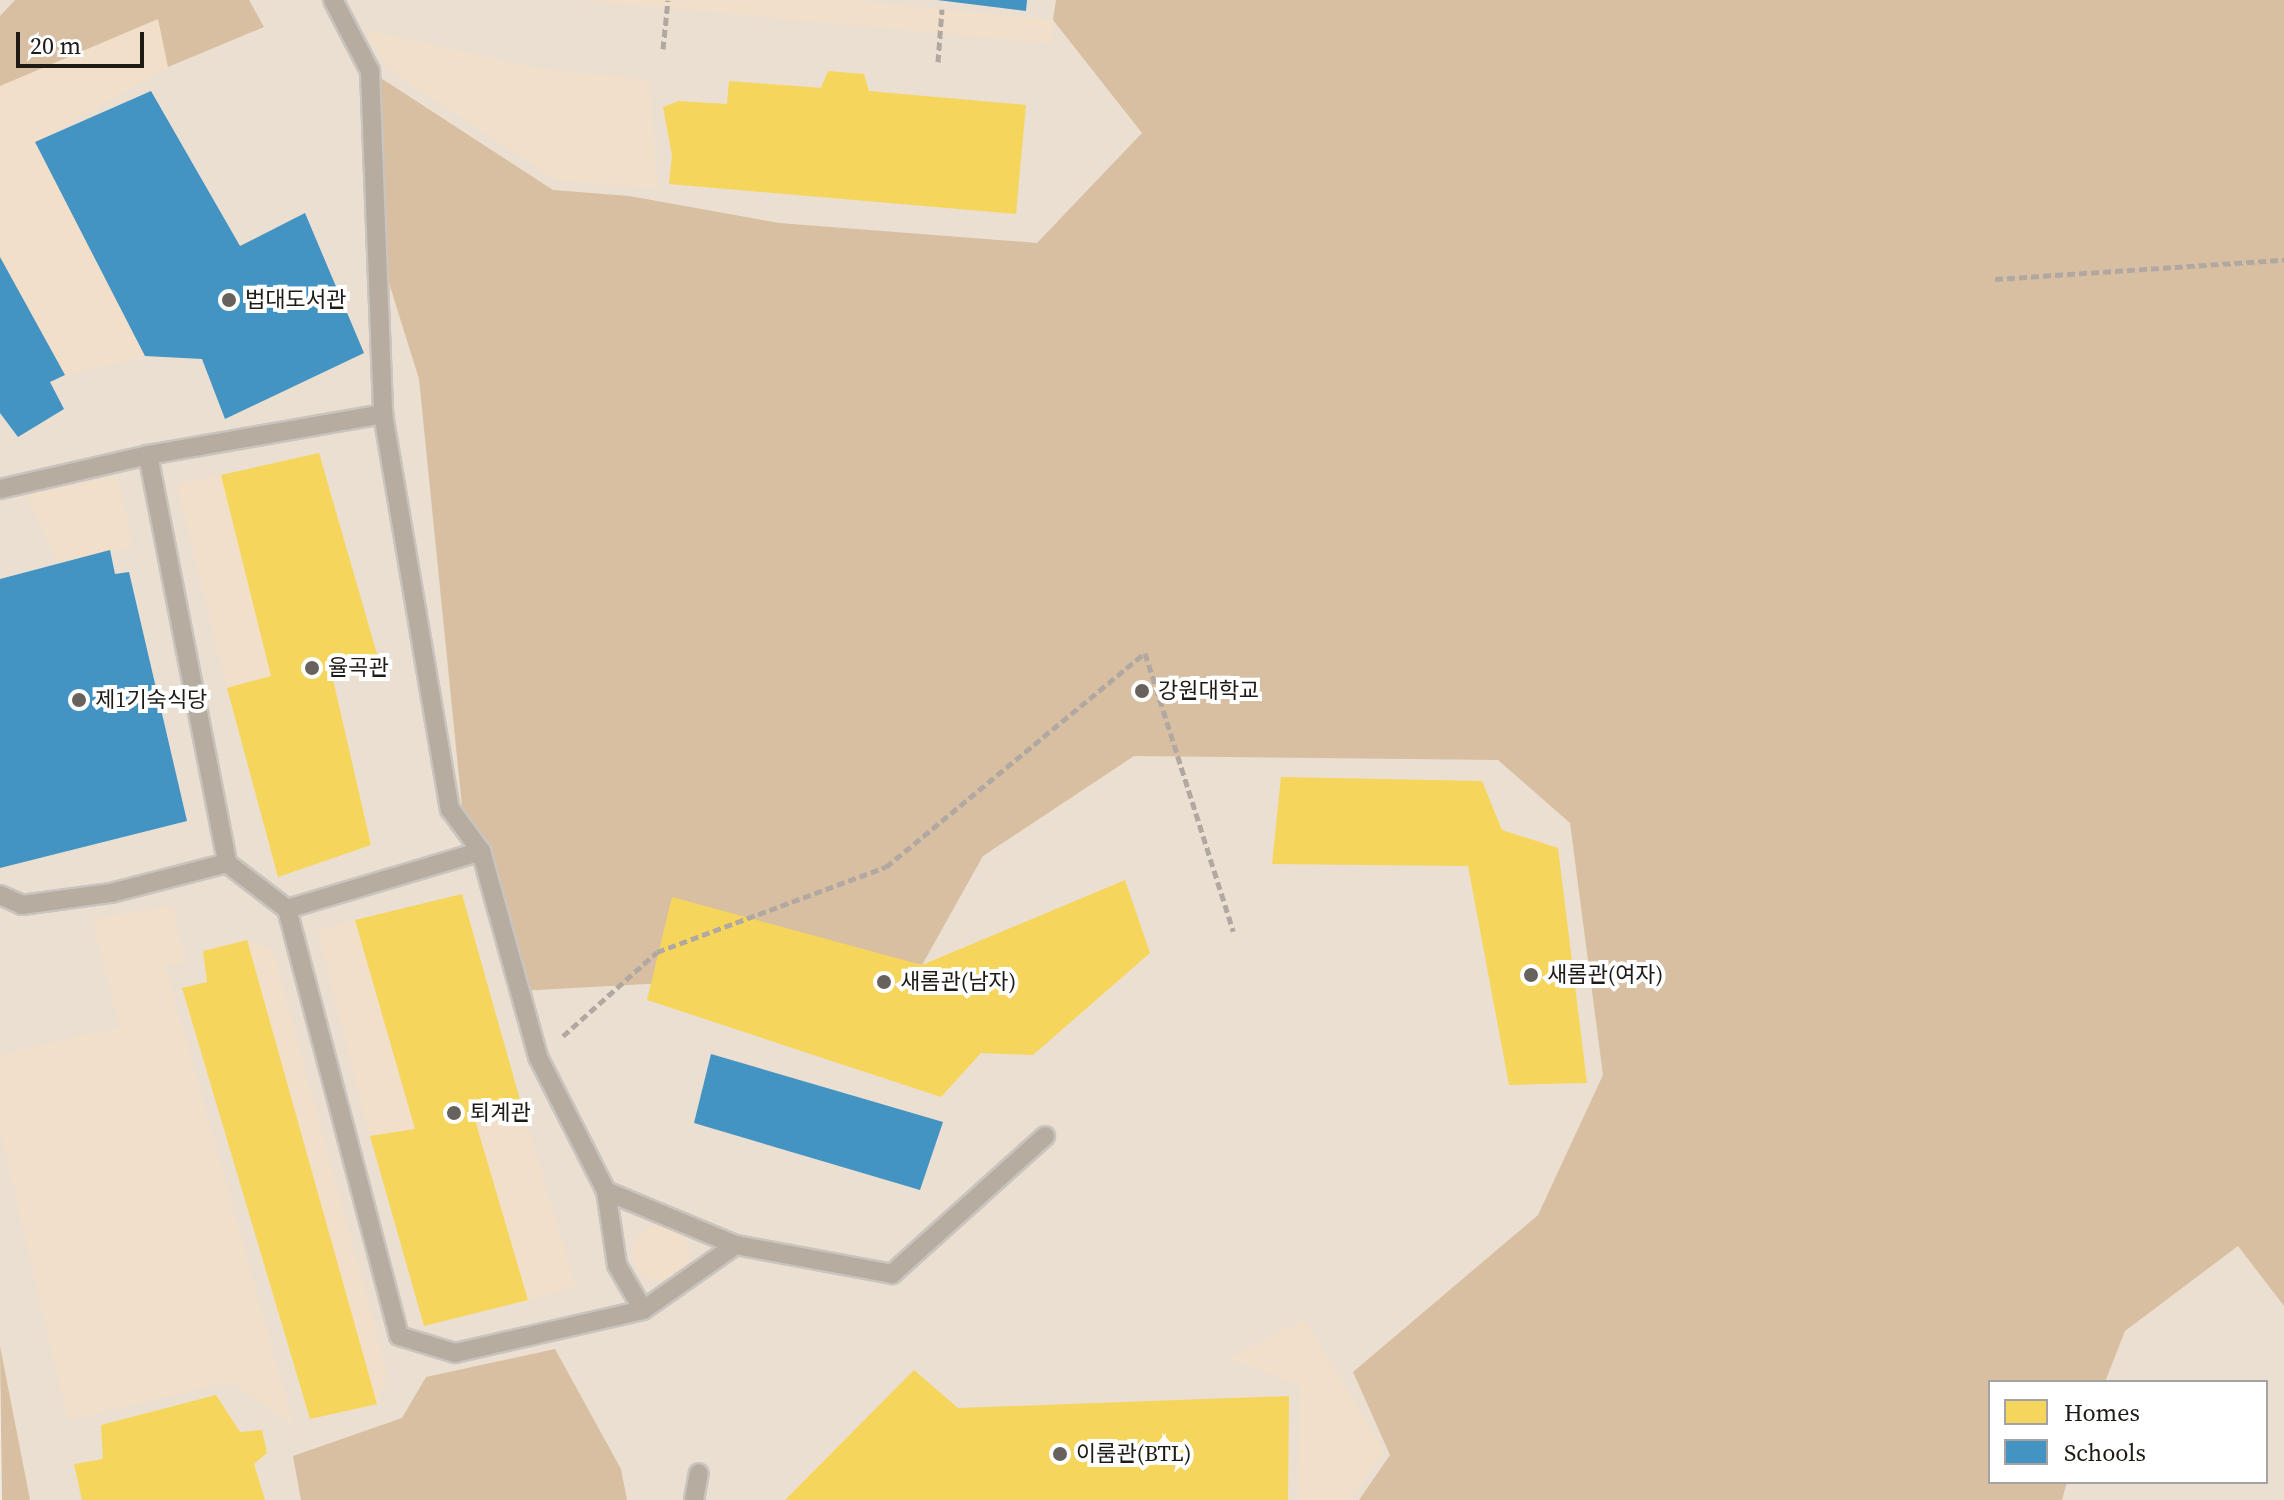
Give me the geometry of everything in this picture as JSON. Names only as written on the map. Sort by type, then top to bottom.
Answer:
[{"type":"lane","points":[[333,0],[370,71],[383,414],[450,809],[481,851],[538,1057],[606,1191],[617,1265],[643,1310]]},
{"type":"lane","points":[[0,489],[148,455],[383,414]]},
{"type":"lane","points":[[148,455],[227,863],[287,909],[399,1336],[455,1353],[643,1310],[736,1245]]},
{"type":"lane","points":[[287,909],[481,851]]},
{"type":"lane","points":[[0,895],[22,905],[111,893],[227,863]]},
{"type":"lane","points":[[606,1191],[736,1245],[892,1274],[1045,1136]]},
{"type":"lane","points":[[694,1500],[699,1473]]},
{"type":"path","points":[[663,49],[668,0]]},
{"type":"path","points":[[938,62],[942,9]]},
{"type":"path","points":[[1995,279],[2284,260]]},
{"type":"path","points":[[538,1057],[657,952],[886,867],[1145,653],[1233,931]]},
{"type":"shaded area","name":"강원대학교","points":[[0,0],[2284,0],[2284,1500],[25,1500],[0,1388]]},
{"type":"shaded area","points":[[15,0],[249,0],[264,27],[168,67],[158,19],[0,86],[0,16]]},
{"type":"shaded area","points":[[579,0],[848,0],[1053,20],[1051,43]]},
{"type":"shaded area","points":[[1056,0],[2284,0],[2284,1306],[2238,1246],[2125,1331],[2106,1380],[1988,1380],[1988,1484],[2066,1484],[2062,1500],[1359,1500],[1390,1455],[1353,1372],[1538,1215],[1603,1075],[1570,823],[1498,760],[1134,756],[983,856],[922,965],[749,927],[665,983],[519,991],[464,827],[419,379],[379,251],[370,71],[553,190],[629,196],[779,223],[1037,243],[1142,133],[1053,20]]},
{"type":"shaded area","points":[[159,19],[168,67],[35,142],[145,356],[65,375],[0,257],[0,86]]},
{"type":"shaded area","points":[[365,30],[541,69],[649,80],[658,189],[557,180],[391,71]]},
{"type":"shaded area","points":[[221,475],[271,676],[227,688],[177,485]]},
{"type":"shaded area","points":[[117,476],[133,546],[58,563],[27,495]]},
{"type":"shaded area","points":[[172,906],[185,962],[165,965],[294,1427],[232,1381],[68,1420],[0,1129],[0,1055],[120,1027],[92,919]]},
{"type":"shaded area","points":[[355,920],[415,1129],[370,1136],[318,931]]},
{"type":"shaded area","points":[[247,940],[273,951],[387,1374],[377,1404]]},
{"type":"shaded area","points":[[522,1107],[575,1285],[528,1300],[475,1120]]},
{"type":"shaded area","points":[[661,1225],[681,1233],[689,1253],[681,1273],[661,1281],[641,1273],[633,1253],[641,1233]]},
{"type":"shaded area","points":[[1304,1319],[1384,1451],[1349,1500],[1298,1500],[1300,1385],[1229,1359]]},
{"type":"shaded area","points":[[0,1346],[30,1500],[2,1500]]},
{"type":"shaded area","points":[[555,1349],[621,1469],[627,1500],[301,1500],[293,1456],[402,1418],[426,1377]]},
{"type":"building: Homes","points":[[828,71],[864,74],[869,91],[1026,105],[1016,214],[669,184],[672,155],[663,107],[679,101],[727,104],[729,81],[821,88]]},
{"type":"building: Homes","name":"율곡관","points":[[319,453],[379,661],[332,675],[371,845],[278,877],[227,688],[271,676],[221,475]]},
{"type":"building: Homes","name":"새롬관(여자)","points":[[1281,777],[1482,781],[1502,830],[1558,848],[1587,1083],[1509,1085],[1468,866],[1272,864]]},
{"type":"building: Homes","name":"새롬관(남자)","points":[[1125,880],[1150,953],[1033,1055],[981,1053],[941,1097],[647,1000],[672,897],[922,965]]},
{"type":"building: Homes","name":"퇴계관","points":[[462,894],[522,1107],[475,1120],[528,1300],[424,1326],[370,1136],[415,1129],[355,920]]},
{"type":"building: Homes","points":[[247,940],[377,1404],[310,1419],[182,988],[207,982],[203,951]]},
{"type":"building: Homes","name":"이룸관(BTL)","points":[[914,1370],[958,1408],[1289,1396],[1288,1500],[785,1500]]},
{"type":"building: Homes","points":[[216,1395],[240,1432],[262,1430],[267,1453],[254,1464],[265,1500],[82,1500],[74,1464],[103,1459],[101,1425]]},
{"type":"building: Schools","points":[[937,0],[1027,0],[1026,11]]},
{"type":"building: Schools","name":"법대도서관","points":[[151,91],[240,246],[305,213],[364,353],[225,419],[202,359],[145,356],[35,142]]},
{"type":"building: Schools","points":[[0,257],[65,375],[50,382],[64,409],[18,437],[0,413]]},
{"type":"building: Schools","name":"제1기숙식당","points":[[110,550],[115,574],[129,572],[187,821],[0,868],[0,579]]},
{"type":"building: Schools","points":[[711,1054],[943,1122],[920,1190],[694,1123]]},
{"type":"place","name":"법대도서관","points":[[229,300]]},
{"type":"place","name":"율곡관","points":[[312,668]]},
{"type":"place","name":"강원대학교","points":[[1142,691]]},
{"type":"place","name":"제1기숙식당","points":[[79,700]]},
{"type":"place","name":"새롬관(여자)","points":[[1531,975]]},
{"type":"place","name":"새롬관(남자)","points":[[884,982]]},
{"type":"place","name":"퇴계관","points":[[454,1113]]},
{"type":"place","name":"이룸관(BTL)","points":[[1060,1454]]}]
